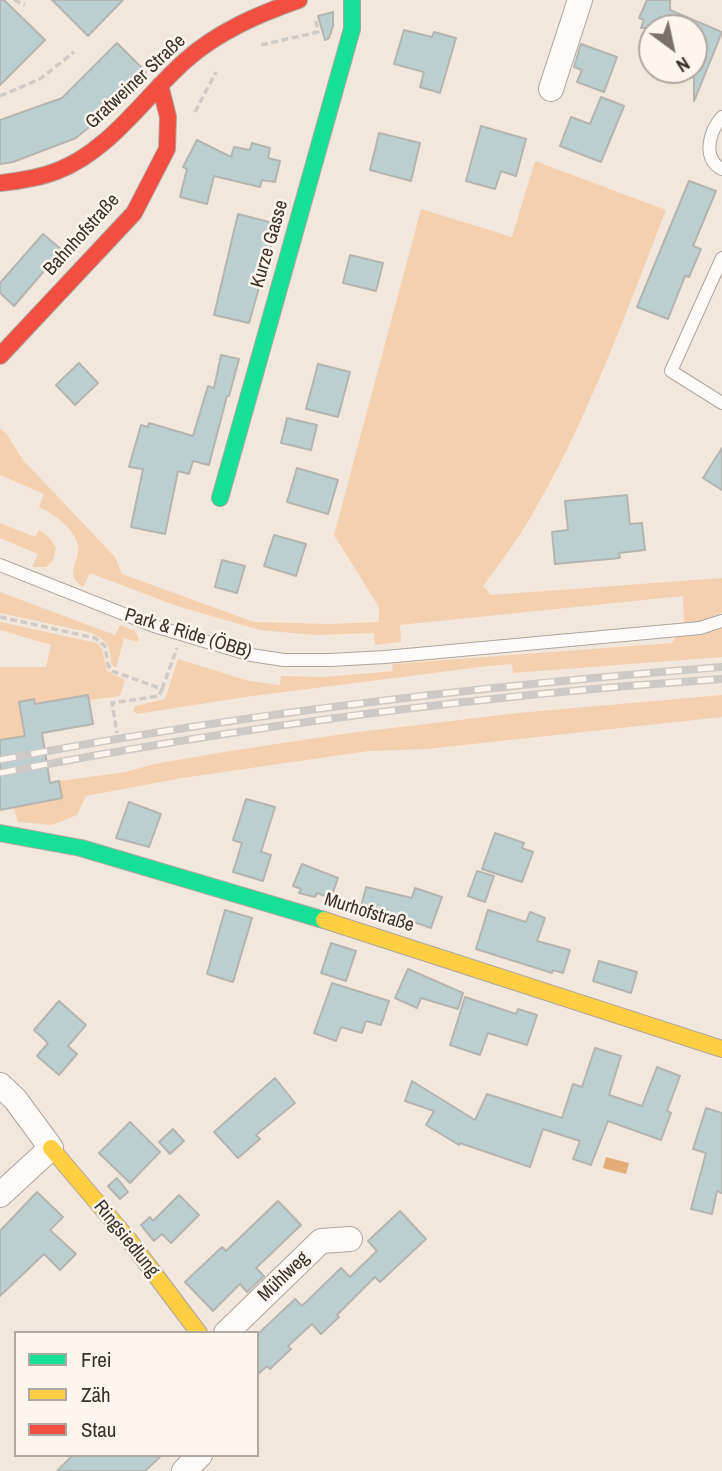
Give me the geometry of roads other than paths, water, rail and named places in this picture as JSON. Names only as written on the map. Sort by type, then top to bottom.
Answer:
[{"type":"street","name":"Gratweiner Straße","points":[[0,183],[34,180],[69,167],[104,141],[187,60],[223,34],[270,10],[299,0]]},
{"type":"street","name":"Kurze Gasse","points":[[220,498],[352,29],[352,0]]},
{"type":"street","points":[[551,89],[580,0]]},
{"type":"street","name":"Bahnhofstraße","points":[[0,356],[134,213],[167,149],[168,117],[160,85]]},
{"type":"street","name":"Murhofstraße","points":[[0,833],[81,848],[184,877],[722,1049]]},
{"type":"street","name":"Ringsiedlung","points":[[0,1085],[15,1099],[51,1148],[129,1240],[197,1331]]},
{"type":"street","points":[[0,1195],[51,1148]]},
{"type":"street","name":"Mühlweg","points":[[228,1331],[321,1241],[350,1239]]},
{"type":"street","points":[[184,1471],[198,1457]]},
{"type":"lane","points":[[722,117],[715,125],[710,138],[709,152],[716,166],[722,169]]},
{"type":"lane","points":[[722,258],[671,371],[722,403]]},
{"type":"lane","name":"Park & Ride (ÖBB)","points":[[0,565],[130,617],[182,635],[267,658],[330,660],[385,657],[699,628],[722,621]]},
{"type":"railway","points":[[0,760],[180,729],[360,703],[722,667]]},
{"type":"railway","points":[[0,773],[179,741],[360,715],[541,694],[722,679]]}]
